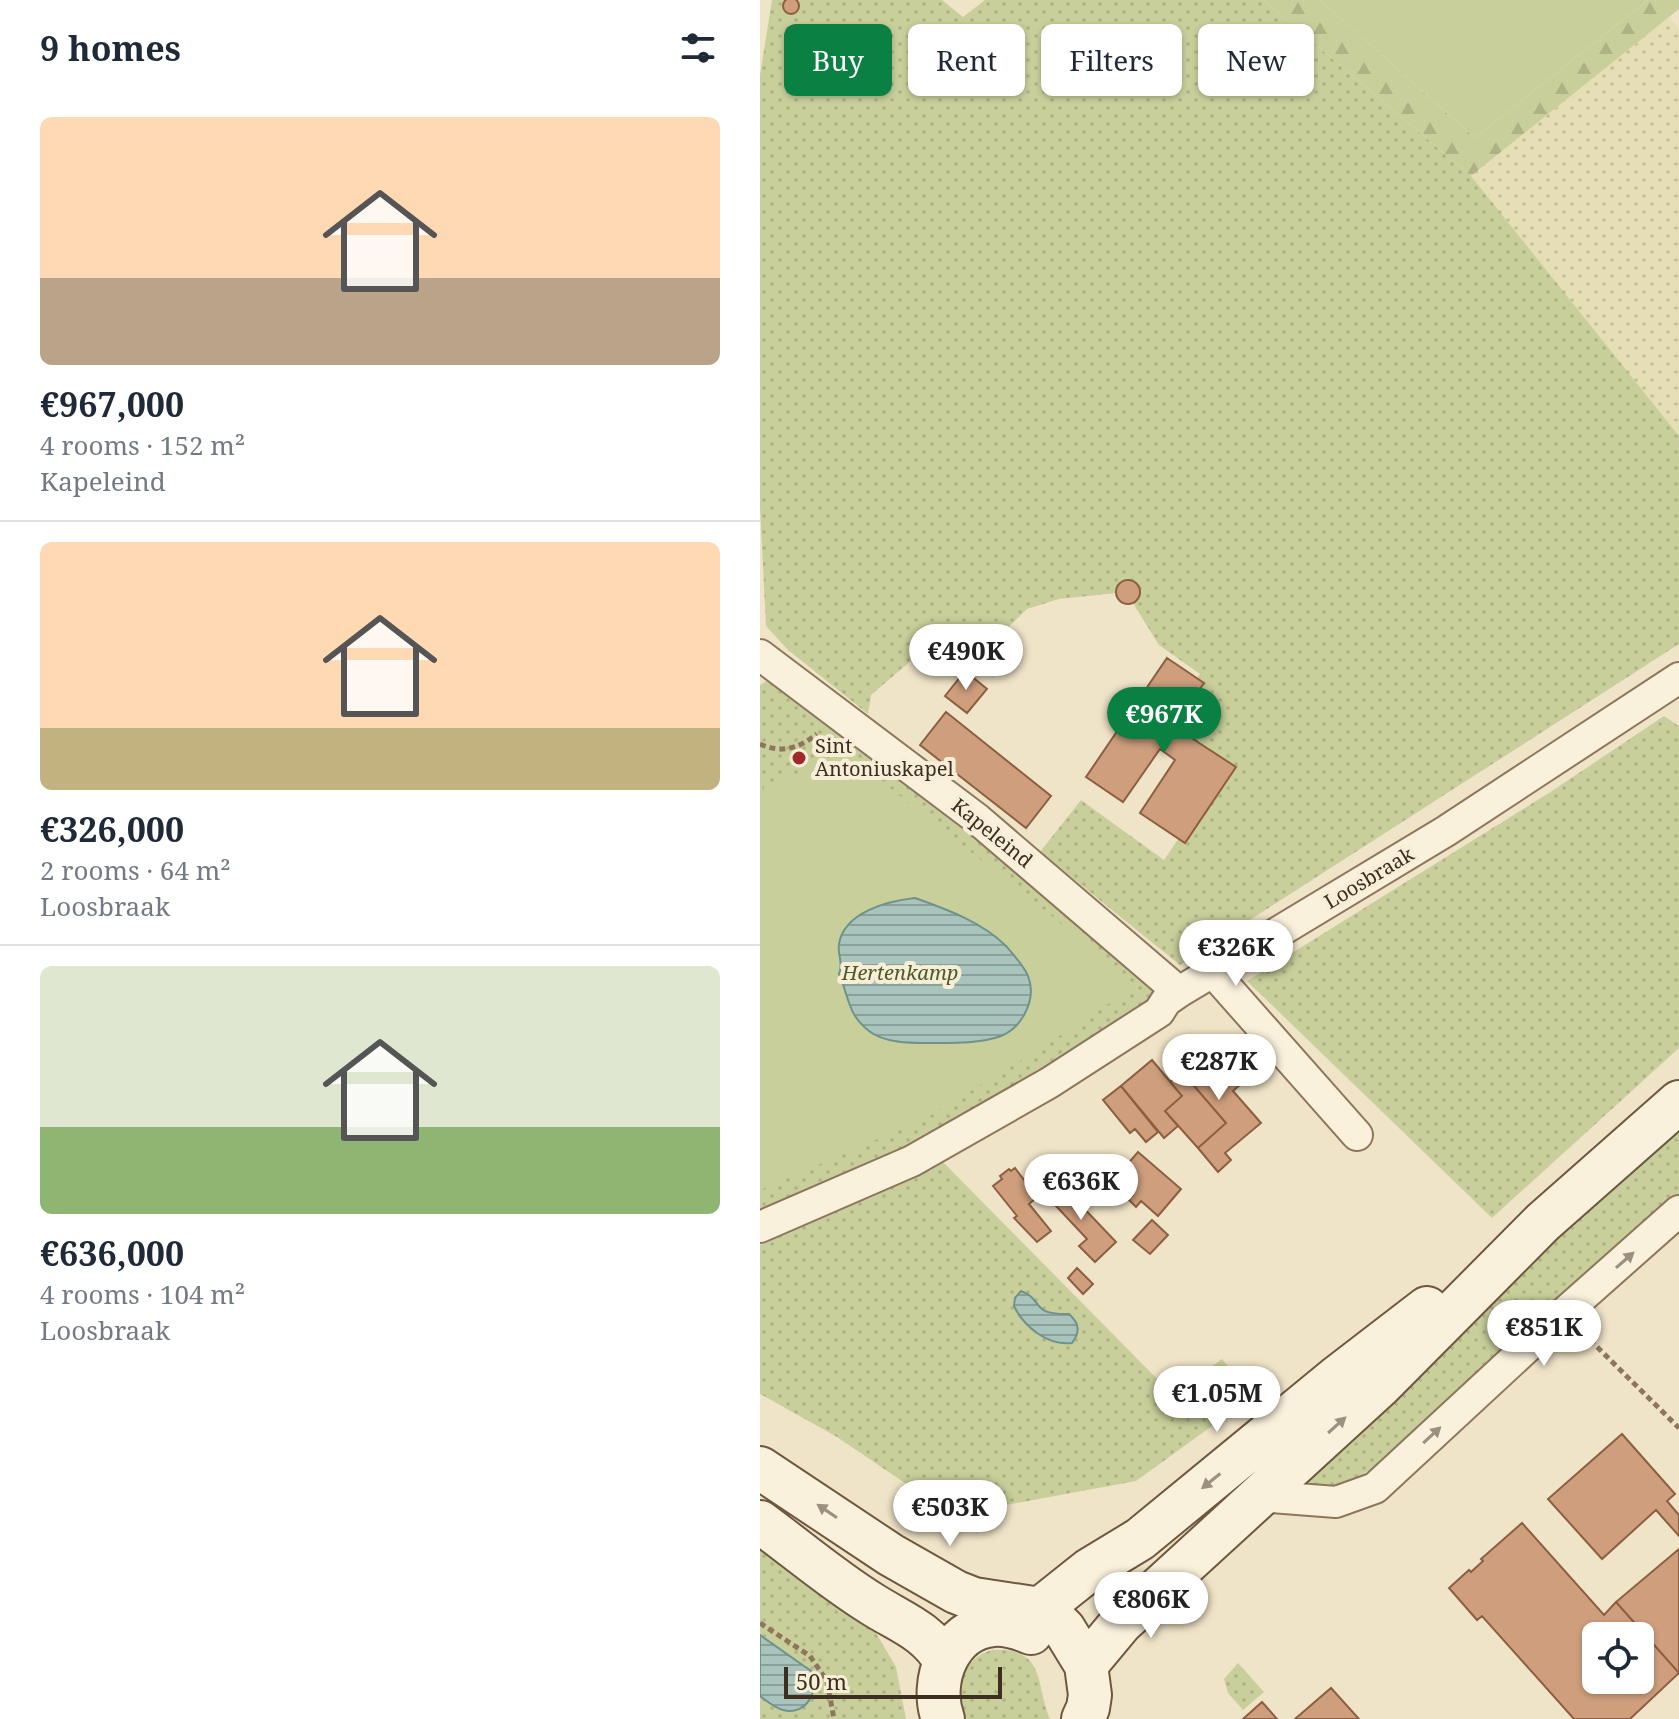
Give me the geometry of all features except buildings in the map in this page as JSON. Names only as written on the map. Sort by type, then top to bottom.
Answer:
[{"type":"main road","points":[[1086,1665],[1121,1623],[1381,1385],[1543,1222],[1679,1102]]},
{"type":"main road","points":[[1043,1621],[1104,1582],[1140,1539],[1336,1378],[1543,1222]]},
{"type":"main road","points":[[760,1468],[891,1555],[925,1594],[967,1622],[985,1614]]},
{"type":"main road","points":[[760,1522],[872,1605],[904,1620],[928,1639],[945,1661]]},
{"type":"main road","points":[[872,1605],[906,1647],[912,1662],[919,1719]]},
{"type":"main road","points":[[985,1614],[1002,1625],[1043,1621],[1064,1629],[1086,1665],[1090,1695],[1085,1716]]},
{"type":"main road","points":[[943,1719],[938,1688],[945,1661],[985,1614]]},
{"type":"main road","points":[[1043,1621],[1046,1643],[1063,1668],[1085,1716]]},
{"type":"street","name":"Kapeleind","points":[[760,655],[976,818],[1179,992]]},
{"type":"street","name":"Loosbraak","points":[[760,1227],[912,1161],[1049,1083],[1159,1012],[1166,1001],[1179,992],[1446,831],[1679,678]]},
{"type":"street","points":[[1212,971],[1357,1135]]},
{"type":"street","points":[[1259,1496],[1336,1502],[1375,1488],[1679,1211]]},
{"type":"path","points":[[760,744],[788,750],[807,742],[818,733],[832,709]]},
{"type":"path","points":[[1564,1313],[1679,1428]]},
{"type":"path","points":[[760,1623],[810,1656],[827,1681],[834,1719]]},
{"type":"shaded area","points":[[1669,17],[1679,29],[1679,436],[1471,176]]},
{"type":"green space","points":[[772,0],[942,0],[963,17],[985,0],[1263,0],[1291,24],[1198,24],[1198,96],[1314,96],[1314,43],[1471,176],[1679,436],[1679,644],[1180,965],[1040,852],[1081,800],[1164,860],[1222,774],[1159,731],[1200,674],[1159,645],[1126,592],[1059,599],[1027,609],[985,650],[954,624],[871,695],[868,714],[788,650],[766,626],[760,507],[760,75]]},
{"type":"green space","points":[[1263,0],[1320,0],[1475,138],[1648,0],[1679,0],[1679,9],[1471,176],[1314,43],[1314,24],[1291,24]]},
{"type":"green space","points":[[1320,0],[1648,0],[1475,138]]},
{"type":"green space","name":"Hertenkamp","points":[[771,678],[787,681],[1160,987],[1151,1006],[932,1134],[760,1218],[760,685]]},
{"type":"green space","points":[[1664,716],[1679,726],[1679,1048],[1492,1218],[1247,981],[1552,791]]},
{"type":"green space","name":"Hertenkamp","points":[[847,754],[1053,917],[1134,987],[928,1117],[760,1190],[760,820],[764,787]]},
{"type":"green space","points":[[1679,1124],[1679,1195],[1370,1470],[1330,1488],[1311,1488],[1287,1482]]},
{"type":"green space","points":[[943,1162],[1173,1395],[1222,1359],[1252,1397],[1136,1481],[974,1511],[927,1498],[837,1437],[760,1394],[760,1245]],"holes":[[[1029,1294],[1046,1311],[1069,1315],[1060,1344],[1046,1339],[1031,1327]]]},
{"type":"green space","points":[[760,1548],[876,1633],[896,1667],[906,1719],[760,1719],[760,1696],[779,1709],[814,1678],[806,1666],[760,1635]]},
{"type":"green space","points":[[992,1650],[1010,1651],[1031,1662],[1040,1681],[1050,1719],[967,1719],[960,1698],[962,1678],[973,1661]]},
{"type":"green space","points":[[1238,1663],[1264,1692],[1243,1710],[1228,1693],[1224,1679]]},
{"type":"water","points":[[915,898],[975,923],[996,937],[1021,964],[1028,976],[1031,993],[1022,1019],[1009,1032],[974,1042],[905,1042],[875,1035],[856,1018],[839,974],[839,944],[843,933],[858,916],[869,910]]},
{"type":"water","points":[[1021,1291],[1043,1310],[1069,1314],[1073,1318],[1078,1328],[1072,1343],[1054,1341],[1030,1328],[1014,1306],[1015,1298]]},
{"type":"water","points":[[760,1635],[811,1671],[812,1693],[799,1709],[780,1709],[760,1696]]},
{"type":"place","name":"Sint Antoniuskapel","points":[[799,758]]}]
